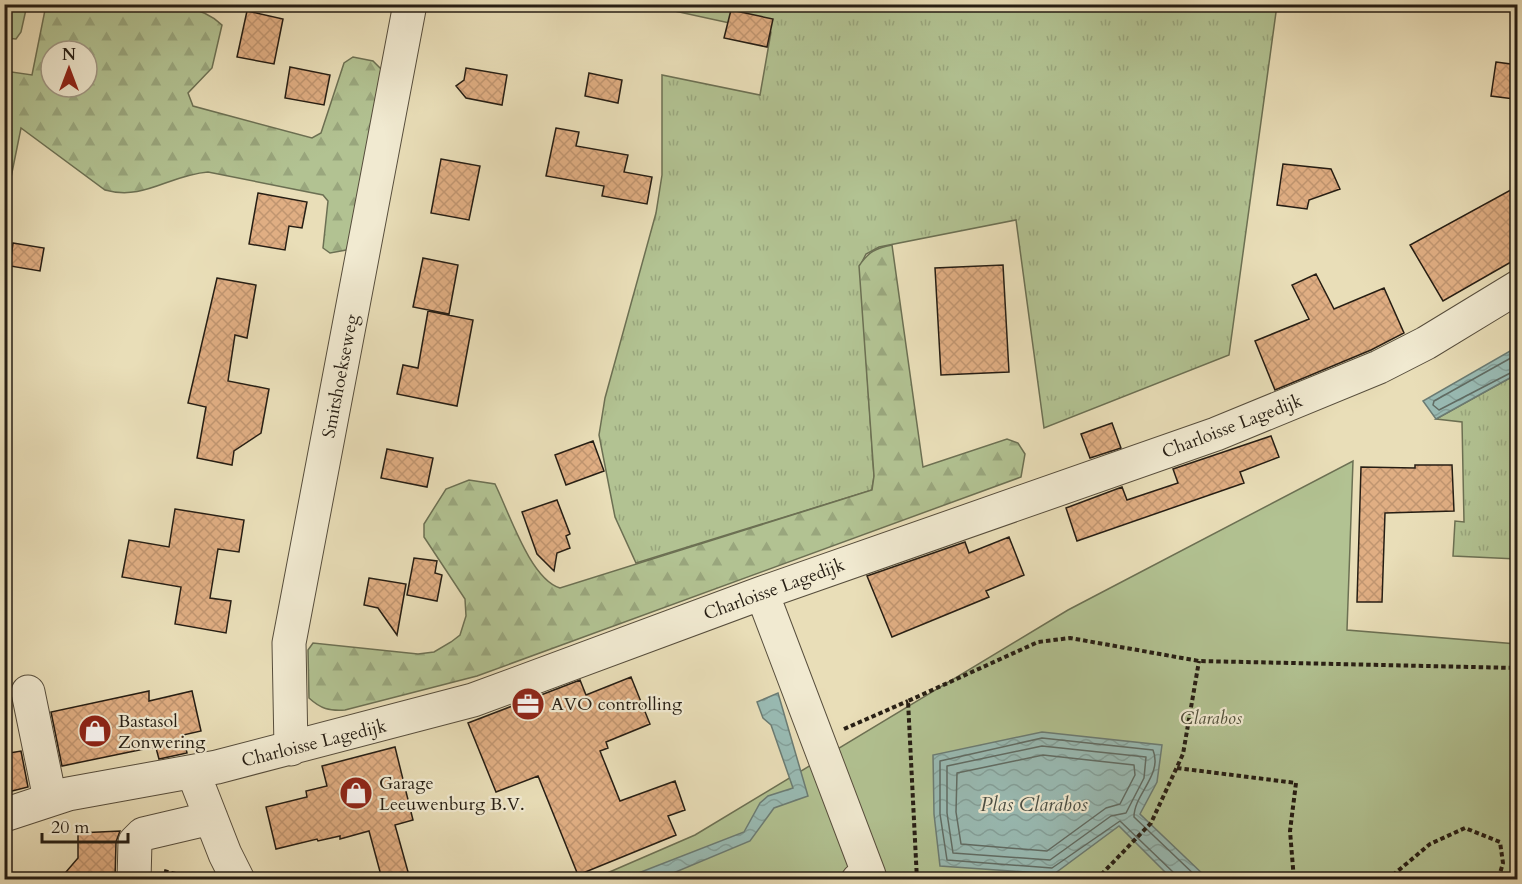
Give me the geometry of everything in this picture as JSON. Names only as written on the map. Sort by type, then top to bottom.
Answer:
[{"type":"street","name":"Smitshoekseweg","points":[[279,757],[289,644],[410,4]]},
{"type":"street","name":"Charloisse Lagedijk","points":[[4,815],[50,799],[91,789],[279,757],[473,700],[762,593],[1216,434],[1388,362],[1518,287]]},
{"type":"street","points":[[762,593],[869,875],[858,879]]},
{"type":"street","points":[[28,692],[50,799]]},
{"type":"street","points":[[193,772],[210,818],[238,879]]},
{"type":"street","points":[[134,879],[135,842],[143,834],[210,818]]},
{"type":"path","points":[[819,740],[1038,642],[1070,638],[1199,661],[1518,668]]},
{"type":"path","points":[[1096,879],[1151,823],[1177,768],[1183,754],[1199,661]]},
{"type":"path","points":[[908,701],[917,879]]},
{"type":"path","points":[[1177,768],[1296,783],[1290,831],[1294,879]]},
{"type":"path","points":[[1387,879],[1430,844],[1465,828],[1500,842],[1503,863],[1498,879]]},
{"type":"green space","points":[[4,5],[27,5],[21,32],[16,39],[5,38]]},
{"type":"green space","points":[[46,5],[189,8],[212,17],[222,25],[212,68],[188,93],[193,106],[312,138],[321,133],[344,63],[353,57],[373,61],[381,69],[353,236],[346,250],[330,253],[323,248],[328,201],[323,195],[208,172],[194,174],[144,190],[119,193],[105,190],[21,128],[5,207],[5,71],[32,75],[39,40],[39,99],[99,99],[99,39],[39,39]]},
{"type":"green space","points":[[647,5],[1277,5],[1229,355],[1044,428],[1016,220],[879,247],[866,254],[860,266],[874,476],[872,490],[636,563],[615,517],[599,435],[605,398],[656,213],[662,175],[662,75],[760,95],[771,32]]},
{"type":"green space","points":[[892,245],[923,467],[1007,439],[1018,443],[1025,454],[1021,477],[477,676],[345,710],[334,710],[317,705],[309,698],[308,650],[313,643],[418,654],[434,652],[460,635],[466,616],[465,599],[424,537],[424,524],[446,489],[469,480],[495,484],[530,559],[549,582],[560,588],[872,490],[874,476],[859,266],[873,251]]},
{"type":"green space","points":[[1517,374],[1517,559],[1453,556],[1455,521],[1464,522],[1462,422],[1436,419]]},
{"type":"green space","name":"Clarabos","points":[[1353,461],[1347,630],[1517,644],[1517,879],[591,880],[695,835],[1068,610]]},
{"type":"water","points":[[1517,347],[1517,374],[1436,419],[1423,401]]},
{"type":"water","points":[[778,693],[808,796],[774,808],[750,841],[659,879],[623,879],[744,832],[760,803],[768,796],[793,788],[771,725],[763,718],[757,702]]},
{"type":"water","name":"Plas Clarabos","points":[[1042,732],[1162,745],[1157,782],[1140,814],[1208,879],[1172,879],[1119,826],[1054,874],[940,866],[934,814],[933,755]]},
{"type":"building","points":[[731,10],[773,19],[767,47],[724,38]]},
{"type":"building","points":[[247,11],[283,19],[274,64],[237,57]]},
{"type":"building","points":[[1496,62],[1518,65],[1514,99],[1491,96]]},
{"type":"building","points":[[290,67],[330,75],[324,105],[285,98]]},
{"type":"building","points":[[466,68],[507,75],[502,105],[466,98],[456,86],[464,80]]},
{"type":"building","points":[[589,73],[622,80],[618,103],[585,96]]},
{"type":"building","points":[[556,128],[579,132],[576,146],[628,155],[624,172],[652,177],[647,204],[602,196],[604,186],[546,176]]},
{"type":"building","points":[[441,159],[480,166],[469,220],[431,213]]},
{"type":"building","points":[[1283,164],[1331,169],[1340,189],[1309,200],[1307,209],[1277,205]]},
{"type":"building","points":[[1518,186],[1518,258],[1443,301],[1410,245]]},
{"type":"building","points":[[258,193],[307,202],[302,228],[289,226],[285,250],[249,244]]},
{"type":"building","points":[[13,243],[44,248],[40,271],[10,266]]},
{"type":"building","points":[[423,258],[458,265],[449,314],[413,307]]},
{"type":"building","points":[[1003,265],[1009,372],[941,375],[935,268]]},
{"type":"building","points":[[1316,274],[1334,309],[1384,288],[1404,333],[1371,350],[1275,390],[1255,341],[1309,319],[1292,285]]},
{"type":"building","points":[[217,278],[256,285],[247,338],[235,335],[228,381],[269,389],[261,433],[234,451],[232,465],[197,458],[206,407],[188,403]]},
{"type":"building","points":[[428,311],[473,320],[457,406],[397,394],[403,365],[418,368]]},
{"type":"building","points":[[1112,423],[1121,448],[1090,458],[1081,434]]},
{"type":"building","points":[[1271,436],[1279,457],[1240,472],[1244,483],[1077,541],[1066,508],[1122,487],[1127,500],[1178,483],[1173,469]]},
{"type":"building","points":[[593,441],[604,471],[566,485],[555,455]]},
{"type":"building","points":[[387,449],[433,458],[427,487],[381,478]]},
{"type":"building","points":[[1415,465],[1452,465],[1454,511],[1385,513],[1382,602],[1357,602],[1361,467],[1415,468]]},
{"type":"building","points":[[557,500],[570,534],[566,536],[570,548],[557,553],[554,571],[537,554],[522,512]]},
{"type":"building","points":[[175,509],[244,520],[239,552],[218,549],[210,598],[231,601],[226,633],[175,624],[181,587],[122,577],[129,540],[169,547]]},
{"type":"building","points":[[1009,537],[1024,575],[986,591],[989,597],[892,637],[867,576],[965,542],[969,553]]},
{"type":"building","points":[[414,558],[437,561],[435,573],[442,575],[437,601],[407,595]]},
{"type":"building","points":[[369,578],[406,584],[397,635],[378,608],[364,605]]},
{"type":"building","points":[[631,677],[650,724],[606,742],[608,748],[600,751],[620,801],[675,781],[685,810],[668,816],[676,835],[578,875],[538,776],[496,792],[468,723],[580,680],[586,695]]},
{"type":"building","points":[[149,691],[149,701],[192,691],[201,731],[183,735],[187,753],[159,759],[156,748],[149,748],[62,766],[51,712]]},
{"type":"building","name":"Garage Leeuwenburg B.V.","points":[[395,747],[413,820],[395,825],[410,879],[382,879],[369,831],[340,839],[340,836],[318,841],[317,839],[276,849],[266,807],[307,797],[306,791],[327,786],[322,766]]},
{"type":"building","points":[[21,751],[28,787],[4,793],[4,754]]},
{"type":"building","points":[[120,831],[116,842],[115,879],[60,879],[78,858],[78,833]]},
{"type":"place","name":"AVO controlling","points":[[528,704]]},
{"type":"place","name":"Bastasol Zonwering","points":[[95,731]]},
{"type":"place","name":"Garage Leeuwenburg B.V.","points":[[356,793]]}]
